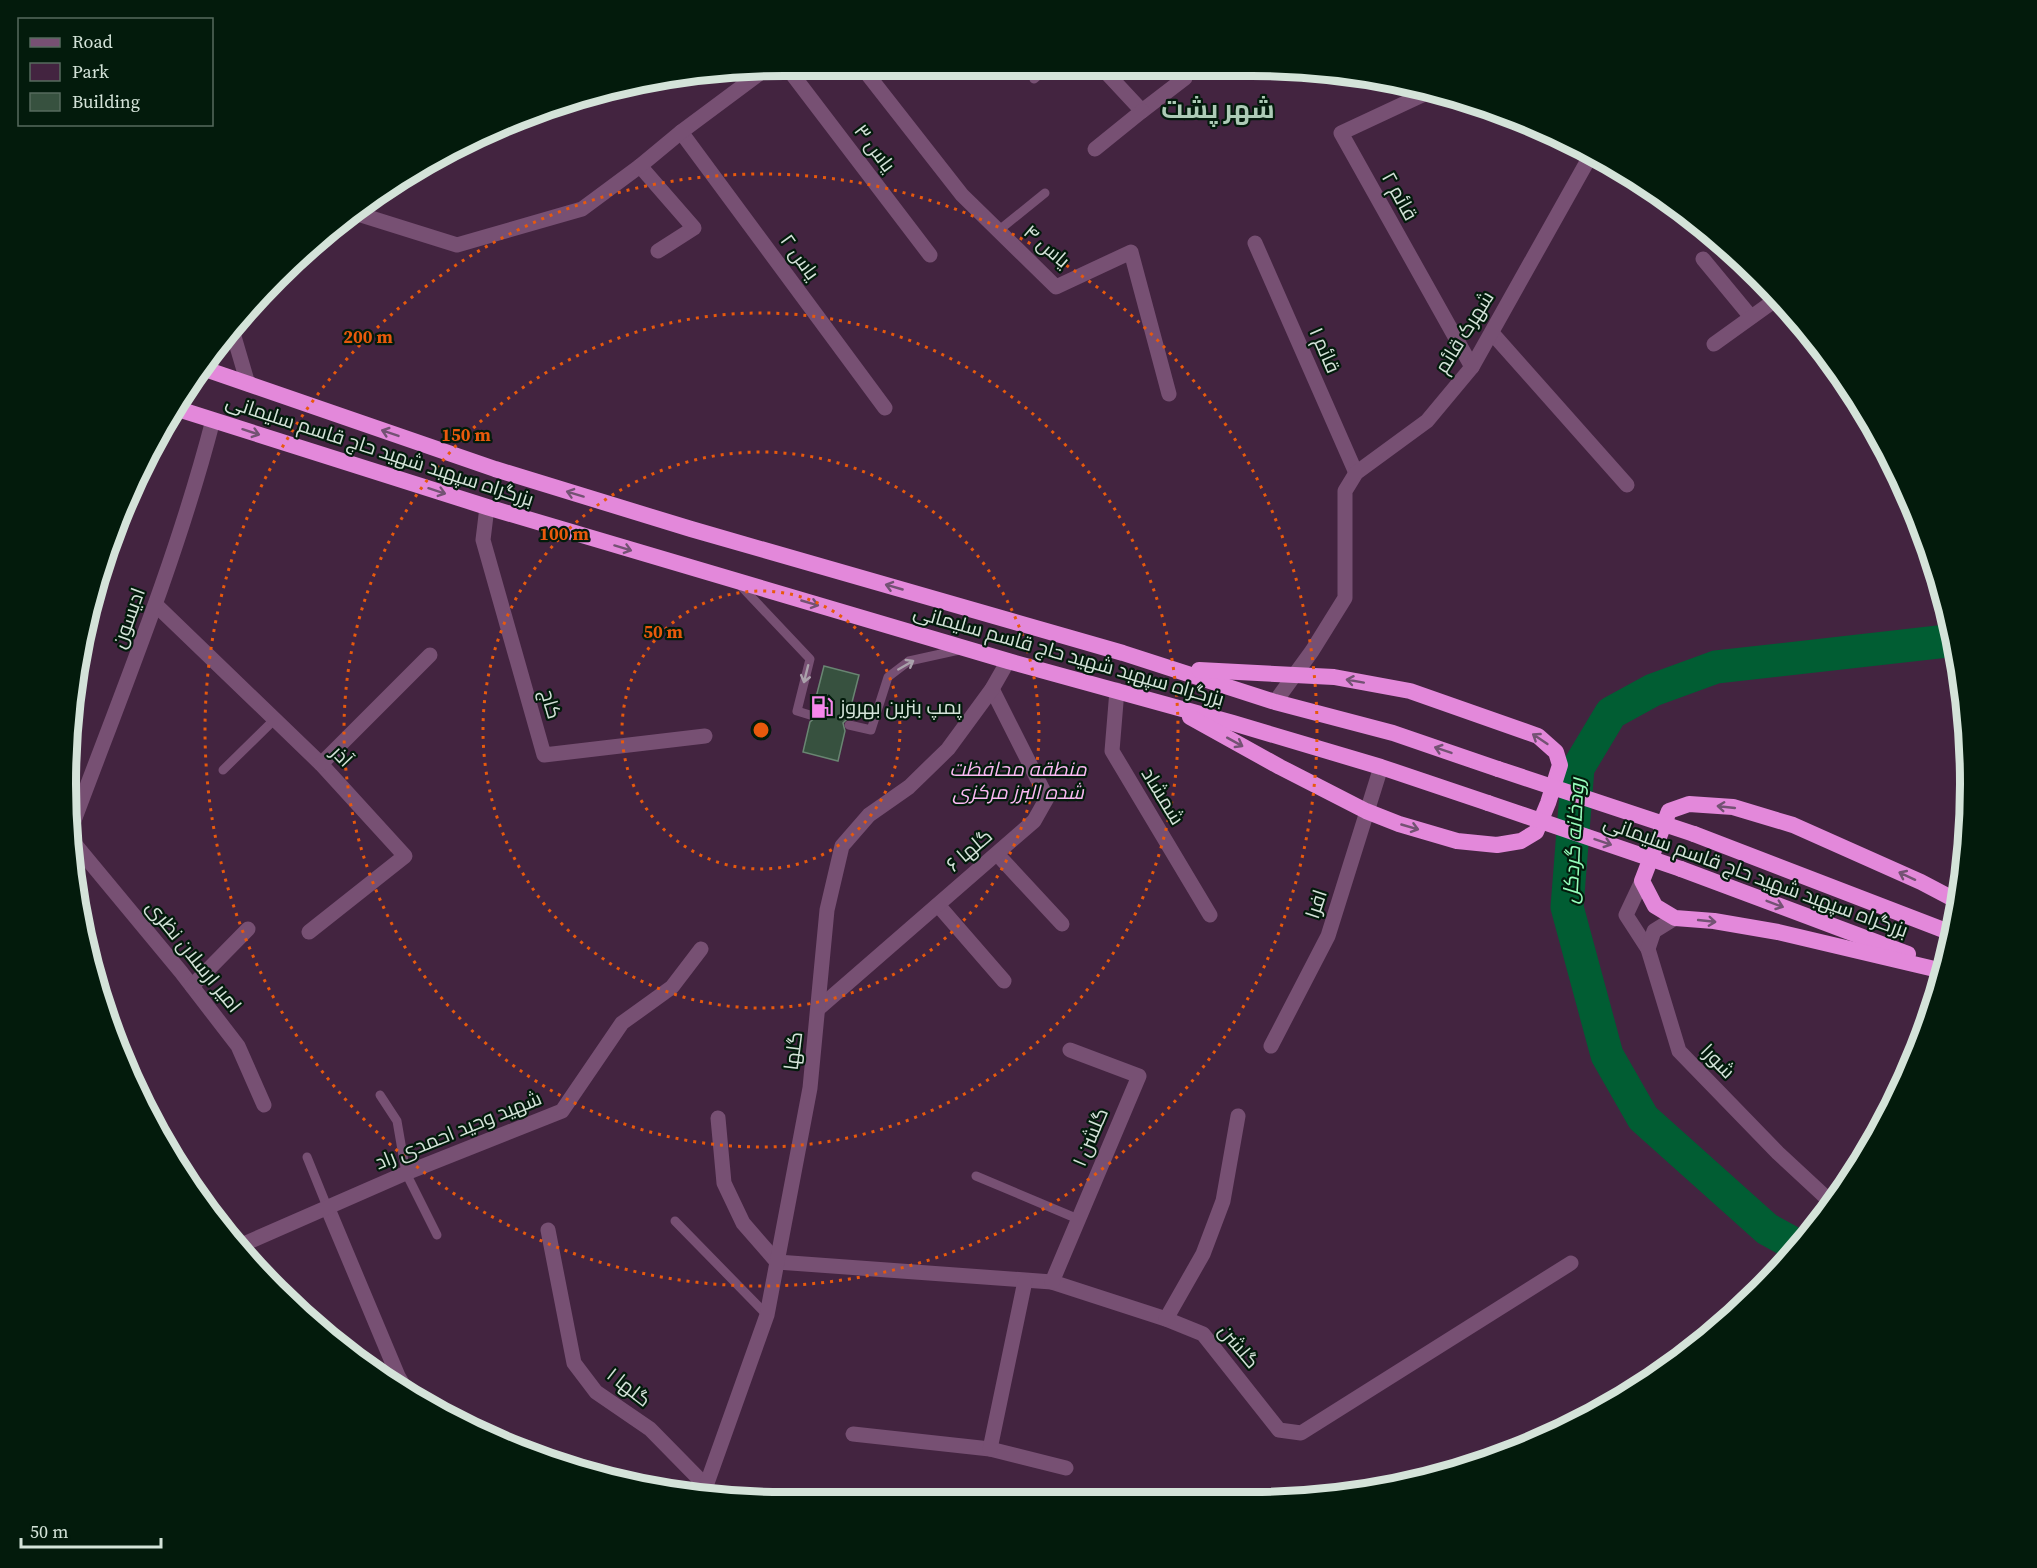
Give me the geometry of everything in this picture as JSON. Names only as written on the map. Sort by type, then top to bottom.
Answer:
[{"type":"highway","name":"بزرگراه سپهبد شهید حاج قاسم سلیمانی","points":[[210,371],[495,469],[691,530],[1171,669],[1275,702],[1393,733],[1694,834],[1945,931]]},
{"type":"highway","name":"بزرگراه سپهبد شهید حاج قاسم سلیمانی","points":[[183,411],[487,507],[738,582],[1381,767],[1682,868],[1936,966]]},
{"type":"highway","points":[[1165,704],[1366,811],[1457,841],[1497,845],[1521,841],[1536,832],[1560,765],[1556,752],[1538,736],[1410,691],[1334,678],[1171,669]]},
{"type":"highway","points":[[1936,967],[1778,932],[1714,921],[1674,918],[1655,906],[1642,881],[1669,811],[1689,804],[1733,807],[1793,825],[1951,898]]},
{"type":"street","name":"یاس ۳","points":[[794,76],[930,255]]},
{"type":"street","name":"یاس ۴","points":[[869,76],[962,195],[1056,287],[1131,252],[1169,394]]},
{"type":"street","points":[[1109,76],[1142,111]]},
{"type":"street","points":[[363,216],[457,245],[582,209],[755,77]]},
{"type":"street","points":[[1095,149],[1185,78]]},
{"type":"street","name":"قائم ۲","points":[[1419,97],[1341,133],[1472,367]]},
{"type":"street","name":"یاس ۲","points":[[681,132],[885,408]]},
{"type":"street","name":"شهرک قائم","points":[[1356,473],[1427,421],[1472,367],[1588,161]]},
{"type":"street","points":[[640,166],[694,228],[658,251]]},
{"type":"street","name":"قائم ۱","points":[[1255,243],[1356,473]]},
{"type":"street","points":[[1703,259],[1751,317]]},
{"type":"street","points":[[1714,344],[1771,303]]},
{"type":"street","points":[[1492,333],[1628,485]]},
{"type":"street","points":[[235,339],[248,384]]},
{"type":"street","name":"ادیسون","points":[[77,812],[156,605],[200,470],[213,420]]},
{"type":"street","points":[[1275,702],[1312,651],[1345,598],[1345,491],[1356,473]]},
{"type":"street","name":"کاج","points":[[487,507],[483,540],[544,755],[705,736]]},
{"type":"street","name":"آذر","points":[[156,605],[321,764],[405,855],[309,932]]},
{"type":"street","points":[[321,764],[430,655]]},
{"type":"street","name":"گلها","points":[[704,1486],[767,1315],[810,1088],[827,910],[842,846],[869,815],[909,787],[948,749],[992,689],[1008,661]]},
{"type":"street","name":"گلها ۶","points":[[819,1008],[1034,821],[1047,798],[992,689]]},
{"type":"street","name":"شمشاد","points":[[1117,690],[1112,751],[1210,915]]},
{"type":"street","name":"افرا","points":[[1271,1046],[1328,936],[1381,767]]},
{"type":"street","name":"امیر ارسلان نظری","points":[[80,851],[192,986],[238,1046],[264,1105]]},
{"type":"street","points":[[997,854],[1062,924]]},
{"type":"street","name":"شورا","points":[[1642,881],[1626,915],[1648,950],[1679,1051],[1826,1198]]},
{"type":"street","points":[[938,905],[1004,981]]},
{"type":"street","points":[[1648,950],[1654,931],[1674,918]]},
{"type":"street","points":[[192,986],[248,929]]},
{"type":"street","name":"شهید وحید احمدی راد","points":[[246,1243],[406,1173],[562,1110],[622,1023],[672,987],[701,949]]},
{"type":"street","name":"گلشن ۱","points":[[1052,1282],[1139,1076],[1070,1050]]},
{"type":"street","points":[[1166,1318],[1203,1254],[1223,1201],[1238,1116]]},
{"type":"street","points":[[718,1118],[724,1183],[743,1223],[777,1262]]},
{"type":"street","points":[[328,1209],[398,1377]]},
{"type":"street","name":"گلها ۱","points":[[548,1230],[574,1363],[597,1392],[650,1429],[697,1486]]},
{"type":"street","name":"گلشن","points":[[777,1262],[1052,1282],[1166,1318],[1203,1334],[1279,1430],[1301,1432],[1572,1263]]},
{"type":"street","points":[[990,1449],[1024,1281]]},
{"type":"street","points":[[853,1434],[990,1449],[1066,1468]]},
{"type":"lane","points":[[1034,80],[1038,76]]},
{"type":"lane","points":[[998,231],[1045,193]]},
{"type":"lane","points":[[738,582],[810,659],[797,711],[810,714]]},
{"type":"lane","points":[[849,725],[871,730],[888,676],[909,661],[967,649]]},
{"type":"lane","points":[[223,770],[275,719]]},
{"type":"lane","points":[[380,1095],[397,1121],[406,1173],[436,1235]]},
{"type":"lane","points":[[307,1157],[328,1209]]},
{"type":"lane","points":[[976,1176],[1078,1219]]},
{"type":"lane","points":[[675,1221],[767,1315]]},
{"type":"green space","name":"منطقه محافظت شده البرز مرکزی","points":[[784,76],[1253,76],[1299,78],[1391,90],[1480,114],[1524,130],[1607,171],[1684,223],[1719,252],[1785,318],[1814,353],[1866,430],[1888,471],[1907,513],[1936,601],[1947,646],[1959,738],[1959,830],[1954,876],[1947,922],[1923,1011],[1907,1055],[1866,1138],[1814,1215],[1785,1250],[1719,1316],[1684,1345],[1607,1397],[1566,1419],[1480,1454],[1391,1478],[1299,1490],[1253,1492],[784,1492],[738,1490],[646,1478],[601,1467],[513,1438],[471,1419],[430,1397],[353,1345],[284,1284],[223,1215],[171,1138],[130,1055],[101,967],[90,922],[83,876],[76,784],[83,692],[90,646],[101,601],[130,513],[171,430],[223,353],[284,284],[353,223],[430,171],[513,130],[601,101],[646,90],[692,83]]},
{"type":"building","points":[[824,666],[859,675],[848,718],[843,723],[845,731],[838,761],[803,752],[810,722],[817,716],[813,709]]},
{"type":"waterway","name":"رودخانه گردکل","points":[[1791,1242],[1767,1229],[1643,1118],[1607,1055],[1567,907],[1578,768],[1611,713],[1653,690],[1716,667],[1946,641]]},
{"type":"place","name":"پمپ بنزین بهروز","points":[[822,707]]},
{"type":"district","name":"شهر پشت","points":[[1218,109]]}]
